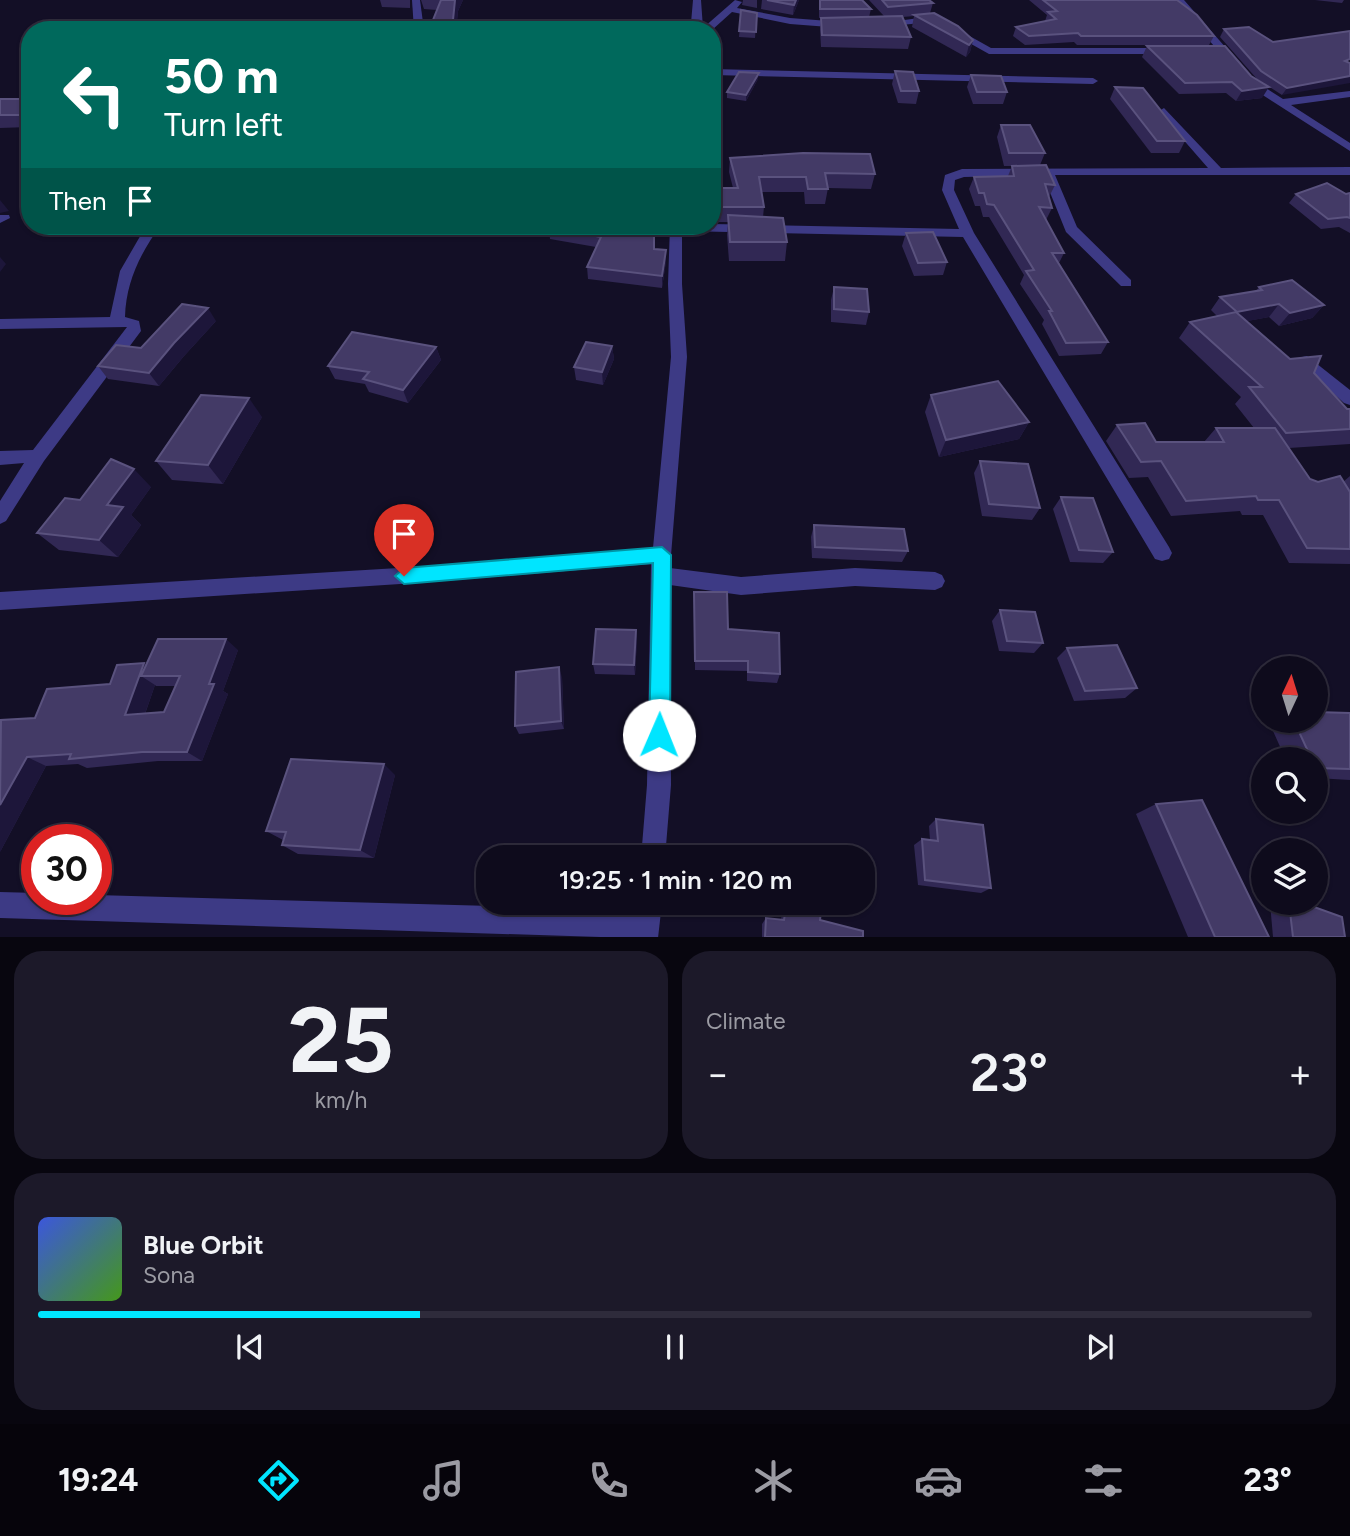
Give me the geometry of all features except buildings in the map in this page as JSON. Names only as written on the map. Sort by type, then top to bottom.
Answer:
[{"type":"street","points":[[416,0],[418,21]]},
{"type":"street","points":[[696,21],[697,0]]},
{"type":"street","points":[[717,21],[740,0]]},
{"type":"street","points":[[1179,0],[1251,83],[1350,148]]},
{"type":"street","points":[[732,9],[790,21],[862,25],[934,19],[989,51],[1182,51]]},
{"type":"street","points":[[875,16],[883,24]]},
{"type":"street","points":[[1209,51],[1222,51]]},
{"type":"street","points":[[721,72],[1093,81]]},
{"type":"street","points":[[1279,103],[1350,94]]},
{"type":"street","points":[[1164,111],[1217,171]]},
{"type":"street","points":[[1162,553],[967,233],[948,190],[948,178],[962,173],[1350,171]]},
{"type":"street","points":[[1048,172],[1072,229],[1126,283]]},
{"type":"street","points":[[721,228],[967,233]]},
{"type":"street","points":[[117,321],[117,298],[146,235]]},
{"type":"street","points":[[654,845],[659,785],[660,575],[679,357],[675,284],[676,235]]},
{"type":"street","points":[[0,324],[117,321],[134,325],[134,331],[38,456],[0,516]]},
{"type":"street","points":[[1307,361],[1350,399]]},
{"type":"street","points":[[0,458],[38,456]]},
{"type":"street","points":[[0,601],[431,575],[662,555]]},
{"type":"street","points":[[660,575],[741,586],[855,577],[935,581]]},
{"type":"street","points":[[0,905],[647,921]]},
{"type":"route","points":[[404,576],[662,555],[659,735]]}]
